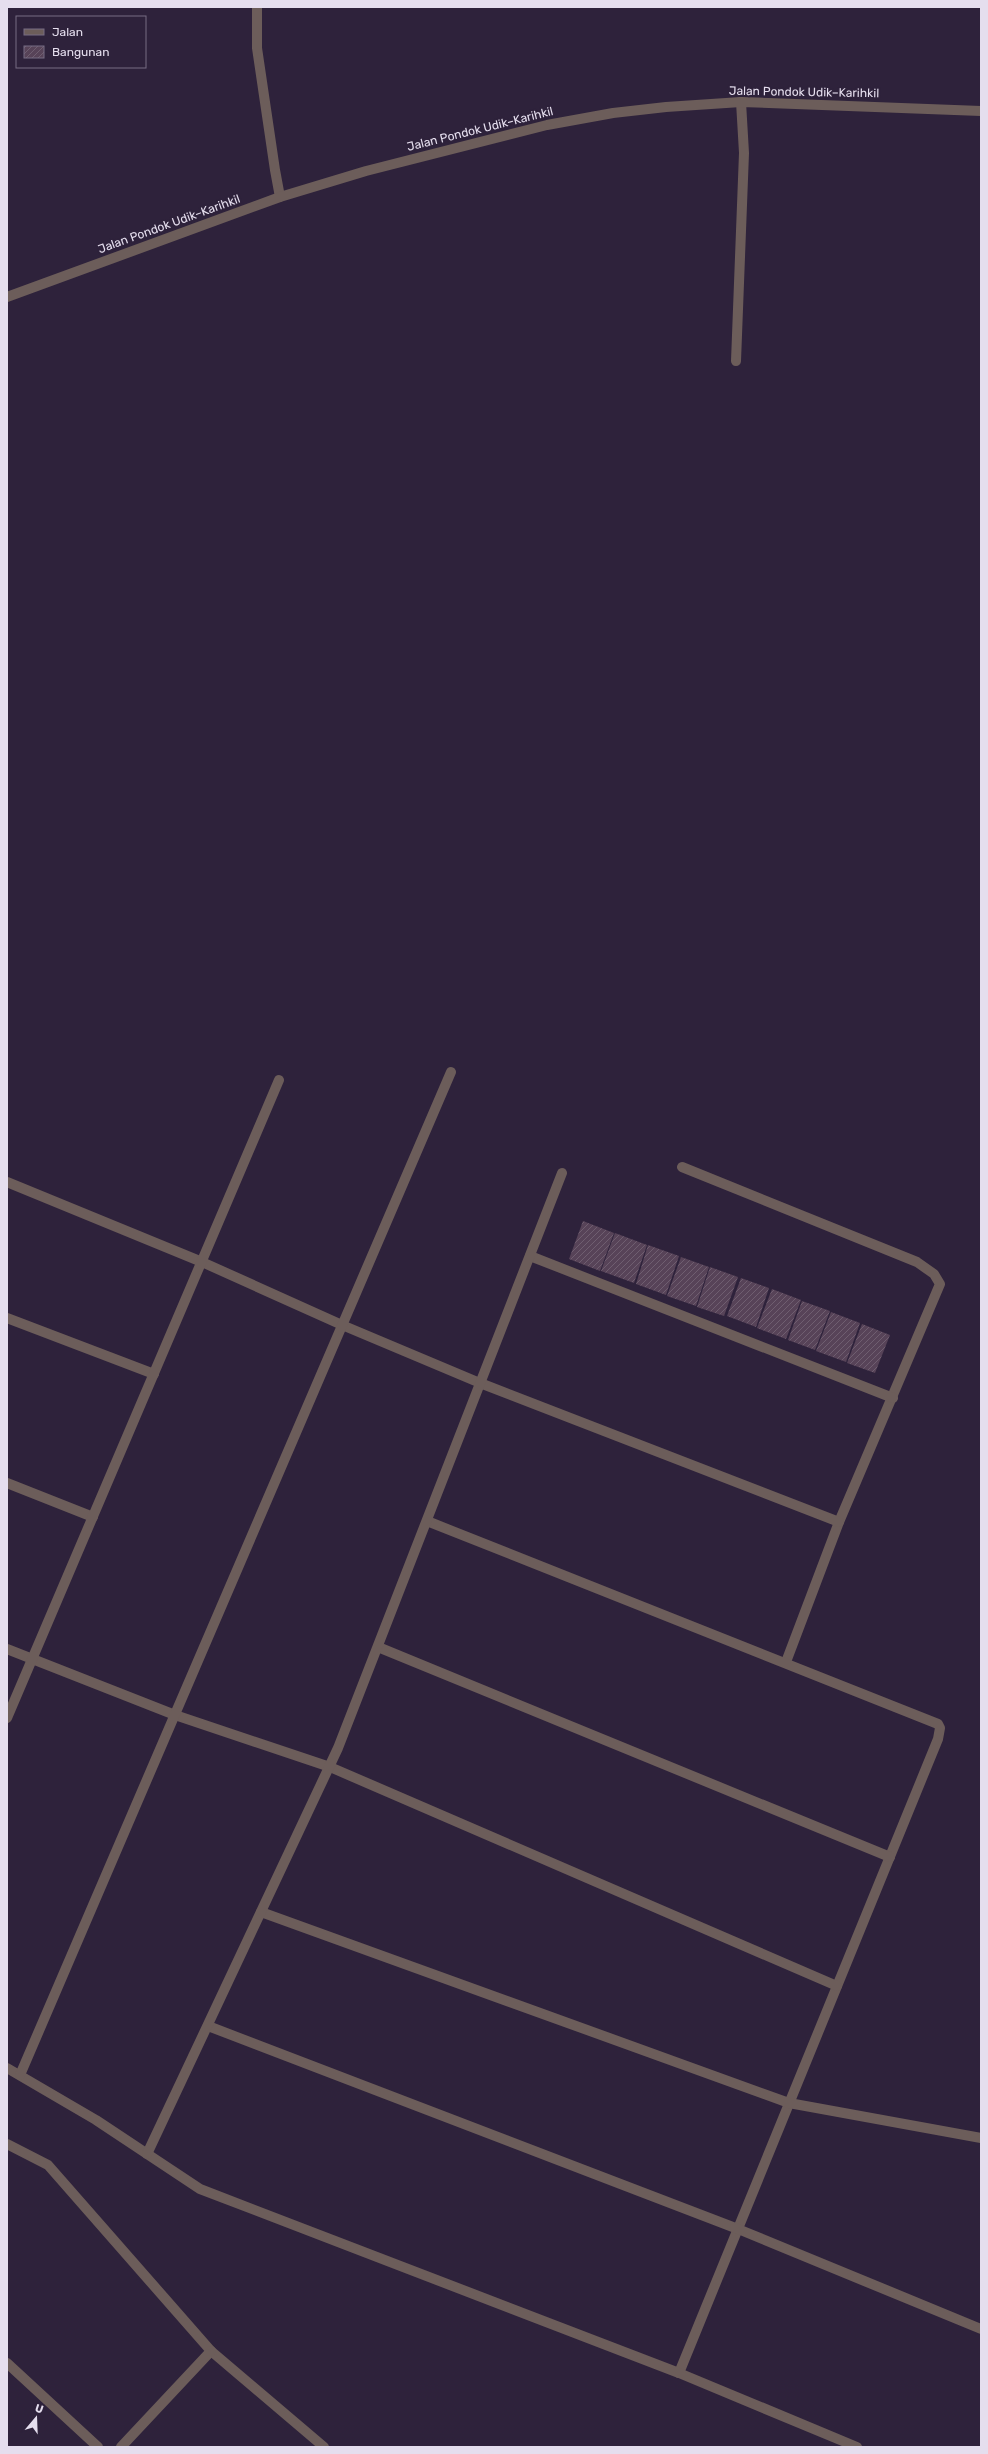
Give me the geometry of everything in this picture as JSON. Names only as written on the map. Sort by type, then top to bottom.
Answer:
[{"type":"street","points":[[257,7],[257,48],[274,170],[280,197]]},
{"type":"street","points":[[736,361],[744,153],[741,102]]},
{"type":"street","name":"Jalan Pondok Udik–Karihkil","points":[[7,297],[280,197],[366,171],[546,125],[636,111],[741,102],[981,112]]},
{"type":"street","points":[[20,2075],[451,1072]]},
{"type":"street","points":[[7,1718],[279,1080]]},
{"type":"street","points":[[682,1167],[917,1262],[934,1274],[940,1284],[893,1398],[839,1522],[786,1662]]},
{"type":"street","points":[[147,2154],[330,1767],[562,1173]]},
{"type":"street","points":[[7,1182],[202,1262],[342,1325],[480,1383],[839,1522]]},
{"type":"street","points":[[530,1256],[893,1398]]},
{"type":"street","points":[[7,1318],[154,1374]]},
{"type":"street","points":[[7,1483],[93,1517]]},
{"type":"street","points":[[426,1521],[786,1662],[938,1724],[940,1728],[938,1739],[679,2373]]},
{"type":"street","points":[[378,1647],[890,1857]]},
{"type":"street","points":[[7,1649],[175,1715],[330,1767],[837,1986]]},
{"type":"street","points":[[261,1912],[790,2103],[981,2138]]},
{"type":"street","points":[[208,2026],[738,2229],[981,2329]]},
{"type":"street","points":[[7,2068],[147,2154],[200,2189],[679,2373],[857,2447]]},
{"type":"street","points":[[7,2144],[48,2165],[211,2351],[324,2447]]},
{"type":"street","points":[[121,2447],[211,2351]]},
{"type":"street","points":[[7,2363],[98,2447]]},
{"type":"building","points":[[583,1221],[614,1233],[600,1271],[569,1259]]},
{"type":"building","points":[[615,1233],[647,1245],[634,1283],[601,1271]]},
{"type":"building","points":[[648,1245],[679,1256],[666,1295],[636,1284]]},
{"type":"building","points":[[681,1257],[709,1267],[696,1306],[667,1296]]},
{"type":"building","points":[[710,1267],[738,1277],[724,1316],[697,1307]]},
{"type":"building","points":[[741,1278],[769,1288],[756,1327],[727,1316]]},
{"type":"building","points":[[772,1289],[801,1300],[786,1339],[757,1328]]},
{"type":"building","points":[[802,1301],[830,1311],[815,1350],[788,1340]]},
{"type":"building","points":[[831,1312],[860,1323],[846,1362],[816,1351]]},
{"type":"building","points":[[862,1324],[890,1335],[875,1373],[847,1363]]}]
